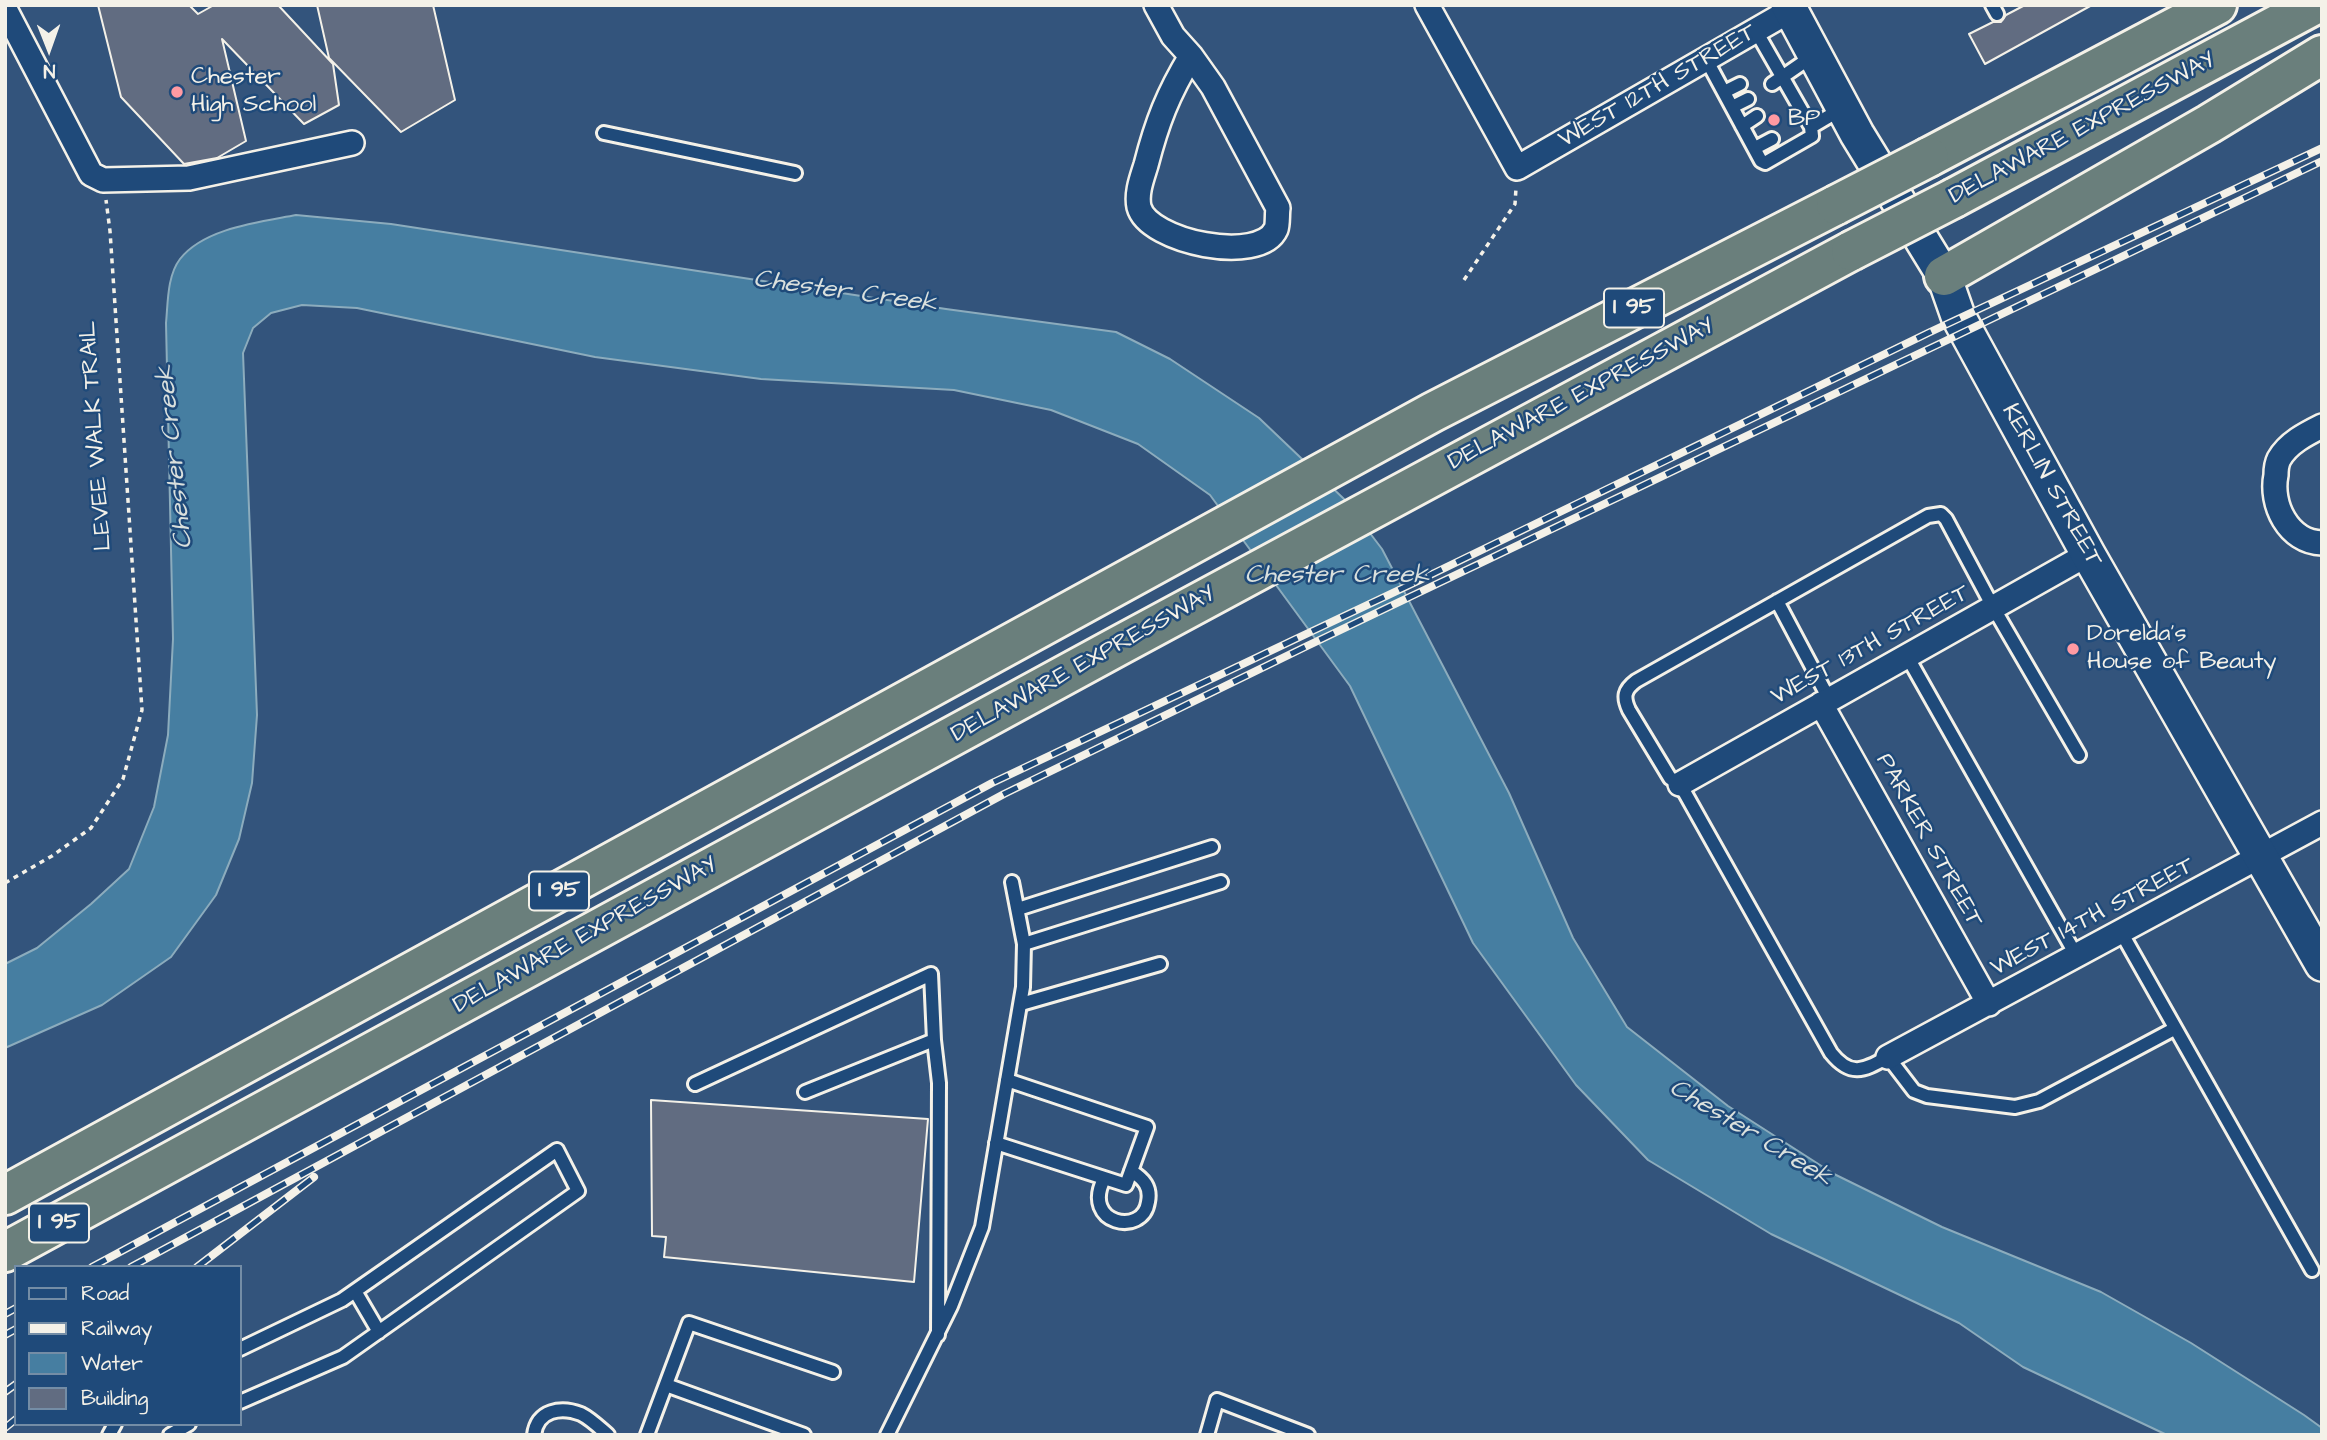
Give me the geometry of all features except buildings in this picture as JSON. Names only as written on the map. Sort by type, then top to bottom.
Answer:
[{"type":"highway","name":"DELAWARE EXPRESSWAY","points":[[16,1188],[1433,412],[2217,5]]},
{"type":"highway","name":"DELAWARE EXPRESSWAY","points":[[5,1252],[1472,454],[2314,5]]},
{"type":"highway","points":[[1944,276],[2322,55]]},
{"type":"main road","name":"KERLIN STREET","points":[[1793,7],[1843,108],[1944,276],[1958,316],[2088,554],[2321,961]]},
{"type":"street","points":[[1156,5],[1173,36],[1191,56],[1213,87],[1278,208],[1276,229],[1264,242],[1228,248],[1168,235],[1149,223],[1139,208],[1139,190],[1159,116],[1172,86],[1191,56]]},
{"type":"street","points":[[1427,5],[1517,168]]},
{"type":"street","name":"WEST 12TH STREET","points":[[1517,168],[1793,7]]},
{"type":"street","points":[[5,9],[91,174],[103,180],[189,178],[352,144]]},
{"type":"street","points":[[2322,426],[2296,440],[2278,460],[2273,487],[2283,522],[2298,533],[2322,543]]},
{"type":"street","name":"WEST 13TH STREET","points":[[1680,784],[2088,554]]},
{"type":"street","name":"PARKER STREET","points":[[1825,702],[1989,1004]]},
{"type":"street","name":"WEST 14TH STREET","points":[[1888,1057],[2322,823]]},
{"type":"lane","points":[[1706,59],[1765,163],[1812,136],[1770,67],[1756,31]]},
{"type":"lane","points":[[1777,80],[1815,55]]},
{"type":"lane","points":[[1724,92],[1740,84]]},
{"type":"lane","points":[[1732,107],[1748,99]]},
{"type":"lane","points":[[1804,123],[1843,108]]},
{"type":"lane","points":[[1742,126],[1757,116]]},
{"type":"lane","points":[[604,133],[795,173]]},
{"type":"lane","points":[[1755,148],[1772,139]]},
{"type":"lane","points":[[2079,755],[1993,607],[1946,519],[1936,513],[1636,681],[1625,693],[1629,710],[1670,778],[1680,784],[1831,1053],[1840,1064],[1857,1070],[1867,1069],[1888,1057],[1914,1091],[1927,1096],[2015,1107],[2039,1101],[2174,1029]]},
{"type":"lane","points":[[1777,601],[1825,702]]},
{"type":"lane","points":[[1907,656],[2076,955]]},
{"type":"lane","points":[[1018,909],[1212,847]]},
{"type":"lane","points":[[887,1435],[938,1335],[982,1227],[1021,1004],[1024,943],[1012,882]]},
{"type":"lane","points":[[1024,943],[1221,883]]},
{"type":"lane","points":[[2122,932],[2174,1029],[2312,1270]]},
{"type":"lane","points":[[1021,1004],[1160,964]]},
{"type":"lane","points":[[695,1084],[931,974],[939,1083],[938,1335]]},
{"type":"lane","points":[[805,1092],[934,1040]]},
{"type":"lane","points":[[996,1143],[1126,1185],[1147,1127],[1007,1080]]},
{"type":"lane","points":[[242,1348],[342,1300],[557,1150],[579,1191],[343,1357],[242,1401]]},
{"type":"lane","points":[[1104,1179],[1097,1192],[1099,1207],[1108,1218],[1123,1223],[1137,1219],[1147,1208],[1150,1193],[1144,1179],[1131,1171]]},
{"type":"lane","points":[[355,1291],[379,1332]]},
{"type":"lane","points":[[647,1435],[689,1323],[833,1372]]},
{"type":"lane","points":[[666,1385],[804,1435]]},
{"type":"lane","points":[[1207,1435],[1217,1400],[1308,1435]]},
{"type":"lane","points":[[534,1435],[535,1426],[541,1417],[552,1411],[567,1410],[583,1415],[608,1435]]},
{"type":"lane","points":[[170,1435],[186,1426]]},
{"type":"path","points":[[1464,280],[1515,204],[1517,168]]},
{"type":"path","name":"LEVEE WALK TRAIL","points":[[5,883],[52,856],[91,828],[123,779],[142,710],[110,231],[103,180]]},
{"type":"water","name":"Chester Creek","points":[[296,215],[391,224],[946,309],[1116,332],[1170,359],[1259,418],[1344,499],[1382,549],[1509,793],[1573,938],[1627,1027],[1728,1106],[1834,1174],[1942,1227],[2101,1292],[2191,1343],[2304,1415],[2322,1428],[2322,1435],[2167,1435],[2023,1367],[1959,1323],[1771,1234],[1648,1160],[1576,1085],[1473,943],[1350,686],[1210,495],[1138,444],[1051,410],[954,390],[761,379],[595,357],[357,308],[302,305],[271,313],[253,328],[243,353],[257,715],[252,783],[239,839],[216,895],[171,957],[102,1005],[5,1048],[5,964],[37,948],[129,869],[154,807],[168,735],[173,639],[166,323],[173,273],[190,248],[203,240],[234,228]]},
{"type":"railway","points":[[96,1265],[992,783],[1420,580],[1928,333],[2322,148]]},
{"type":"railway","points":[[135,1265],[1004,794],[1307,646],[2322,161]]},
{"type":"railway","points":[[200,1265],[314,1177]]},
{"type":"railway","points":[[5,1314],[14,1309]]},
{"type":"railway","points":[[5,1335],[14,1330]]},
{"type":"railway","points":[[5,1392],[14,1385]]},
{"type":"railway","points":[[5,1428],[14,1421]]},
{"type":"place","name":"Chester High School","points":[[177,92]]},
{"type":"place","name":"BP","points":[[1774,120]]},
{"type":"place","name":"Dorelda's House of Beauty","points":[[2073,649]]}]
